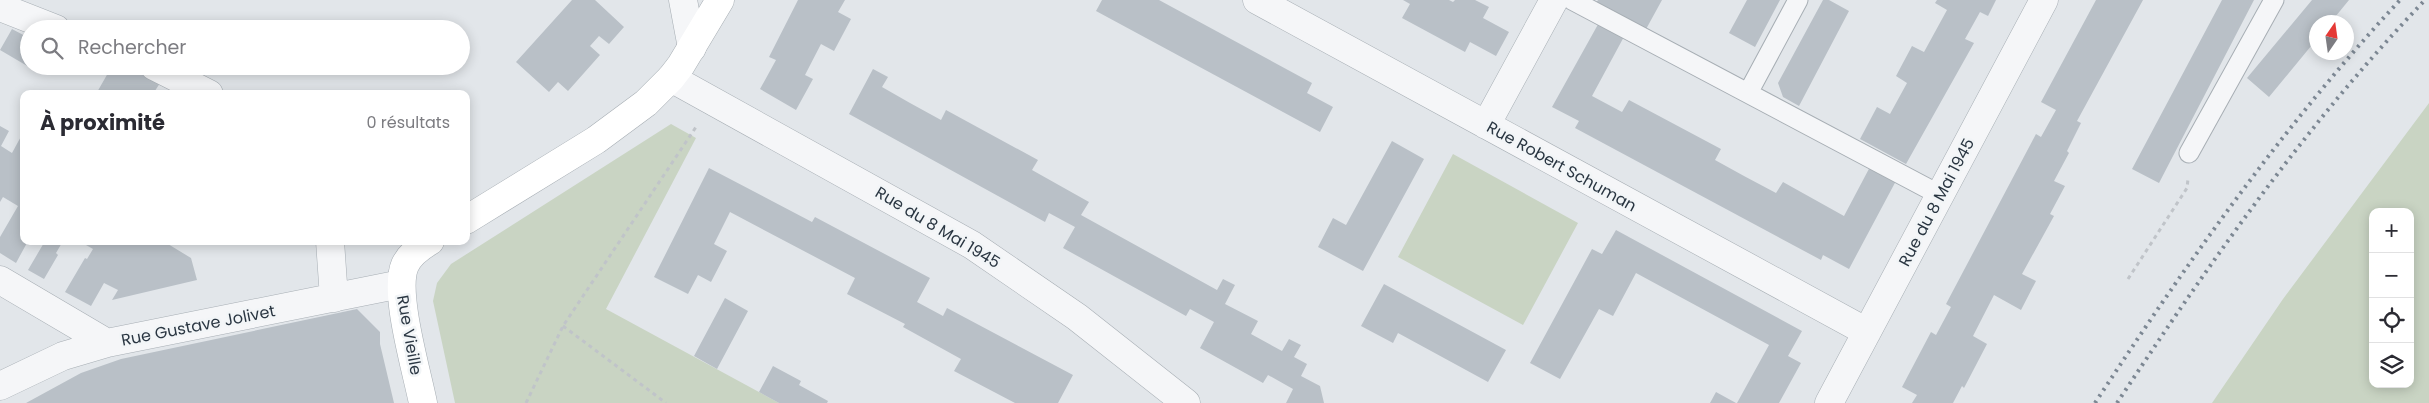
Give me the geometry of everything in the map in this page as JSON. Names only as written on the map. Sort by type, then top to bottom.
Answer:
[{"type":"street","points":[[683,0],[692,48]]},
{"type":"street","points":[[470,218],[596,140],[646,103],[671,78],[692,48],[720,0]]},
{"type":"street","name":"Rue Robert Schuman","points":[[1257,0],[1867,332]]},
{"type":"street","points":[[1486,125],[1554,0]]},
{"type":"street","name":"Rue du 8 Mai 1945","points":[[1829,403],[2044,0]]},
{"type":"street","points":[[0,7],[33,20]]},
{"type":"street","points":[[172,75],[201,90]]},
{"type":"street","name":"Rue du 8 Mai 1945","points":[[671,78],[972,245],[1077,317],[1186,403]]},
{"type":"street","points":[[330,245],[334,298]]},
{"type":"street","name":"Rue Vieille","points":[[423,403],[401,284],[405,265],[412,254],[424,245]]},
{"type":"street","points":[[0,280],[107,343]]},
{"type":"street","name":"Rue Gustave Jolivet","points":[[0,386],[63,356],[107,343],[401,284]]},
{"type":"lane","points":[[1572,0],[1940,195]]},
{"type":"lane","points":[[1748,93],[1798,0]]},
{"type":"lane","points":[[2189,153],[2274,0]]},
{"type":"path","points":[[526,403],[563,326],[713,100]]},
{"type":"path","points":[[2128,279],[2187,188],[2189,153]]},
{"type":"path","points":[[563,326],[666,403]]},
{"type":"green space","points":[[2429,103],[2429,403],[2212,403],[2283,299]]},
{"type":"green space","points":[[671,124],[696,138],[606,309],[779,403],[455,403],[433,301],[437,283],[451,264]]},
{"type":"green space","points":[[1453,154],[1578,223],[1523,325],[1398,257]]},
{"type":"building","points":[[572,0],[595,0],[624,27],[609,44],[599,36],[590,46],[600,55],[568,91],[558,82],[549,92],[516,62]]},
{"type":"building","points":[[798,0],[845,0],[838,12],[851,19],[834,51],[821,44],[805,75],[813,79],[796,110],[760,89],[776,60],[769,57]]},
{"type":"building","points":[[1102,0],[1159,0],[1312,83],[1307,93],[1333,107],[1320,132],[1096,11]]},
{"type":"building","points":[[1403,0],[1449,0],[1453,2],[1455,0],[1475,0],[1489,7],[1483,18],[1509,32],[1496,56],[1470,42],[1465,52],[1402,18],[1410,4]]},
{"type":"building","points":[[1598,0],[1662,0],[1645,31],[1594,6]]},
{"type":"building","points":[[1747,0],[1780,0],[1755,47],[1729,33]]},
{"type":"building","points":[[1823,0],[1829,0],[1849,11],[1799,106],[1783,97],[1778,83]]},
{"type":"building","points":[[1937,0],[1996,0],[1988,16],[1980,12],[1965,39],[1974,43],[1906,164],[1860,139],[1877,107],[1890,114],[1907,83],[1896,76],[1912,46],[1924,52],[1947,10],[1935,3]]},
{"type":"building","points":[[2096,0],[2143,0],[2077,121],[2081,123],[2067,151],[2069,153],[2054,181],[2065,186],[2050,214],[2054,216],[2022,274],[2036,281],[2021,310],[1994,295],[1973,336],[1987,344],[1964,388],[1962,386],[1953,403],[1912,403],[1917,395],[1902,387],[1931,332],[1936,335],[1951,307],[1946,304],[2036,134],[2041,137],[2056,110],[2041,102]]},
{"type":"building","points":[[2222,0],[2254,0],[2159,183],[2132,169]]},
{"type":"building","points":[[2312,0],[2349,0],[2337,15],[2309,15],[2309,48],[2269,97],[2247,78]]},
{"type":"building","points":[[1601,19],[1626,33],[1592,96],[1622,112],[1629,100],[1721,149],[1715,160],[1744,176],[1776,193],[1783,182],[1844,216],[1871,165],[1897,179],[1849,269],[1823,255],[1821,260],[1575,128],[1579,121],[1552,107]]},
{"type":"building","points":[[12,29],[20,33],[20,62],[0,50]]},
{"type":"building","points":[[873,69],[888,77],[882,87],[910,103],[941,120],[946,110],[1038,160],[1032,170],[1089,202],[1081,215],[1217,290],[1223,279],[1235,285],[1225,304],[1258,321],[1251,334],[1282,351],[1289,339],[1301,345],[1294,357],[1307,364],[1301,376],[1320,386],[1324,403],[1286,403],[1293,389],[1268,375],[1263,383],[1200,348],[1214,322],[1190,309],[1186,316],[1063,248],[1075,227],[1049,213],[1045,222],[849,114]]},
{"type":"building","points":[[107,75],[143,75],[160,83],[156,90],[98,90]]},
{"type":"building","points":[[0,126],[9,131],[1,146],[12,153],[20,138],[20,245],[26,245],[16,263],[0,253],[0,237],[18,206],[3,197],[0,202]]},
{"type":"building","points":[[1392,141],[1424,159],[1363,271],[1318,247],[1333,218],[1346,225]]},
{"type":"building","points":[[709,168],[812,222],[815,217],[930,278],[917,302],[943,316],[947,308],[1073,375],[1058,403],[1015,403],[954,371],[961,359],[903,327],[905,324],[847,294],[855,278],[730,212],[714,244],[727,251],[711,282],[698,275],[688,294],[654,277]]},
{"type":"building","points":[[1616,230],[1802,331],[1788,356],[1801,363],[1779,403],[1737,403],[1769,345],[1636,273],[1613,316],[1599,309],[1560,379],[1530,363],[1592,249],[1602,254]]},
{"type":"building","points":[[43,245],[61,245],[56,253],[58,255],[44,279],[28,270]]},
{"type":"building","points":[[86,245],[170,245],[191,258],[197,280],[112,300],[118,290],[104,283],[91,306],[65,292],[85,258],[87,259],[93,249]]},
{"type":"building","points":[[1384,284],[1506,350],[1488,382],[1398,333],[1393,343],[1361,326]]},
{"type":"building","points":[[725,298],[748,311],[717,369],[694,356]]},
{"type":"building","points":[[357,309],[380,332],[380,344],[394,403],[26,403],[81,373],[121,359]]},
{"type":"building","points":[[773,366],[801,381],[799,385],[828,401],[827,403],[779,403],[759,392]]},
{"type":"building","points":[[1716,392],[1736,403],[1710,403]]},
{"type":"railway","points":[[2095,403],[2239,195],[2317,95],[2400,0]]},
{"type":"railway","points":[[2117,403],[2224,246],[2262,194],[2341,95],[2425,0]]}]
